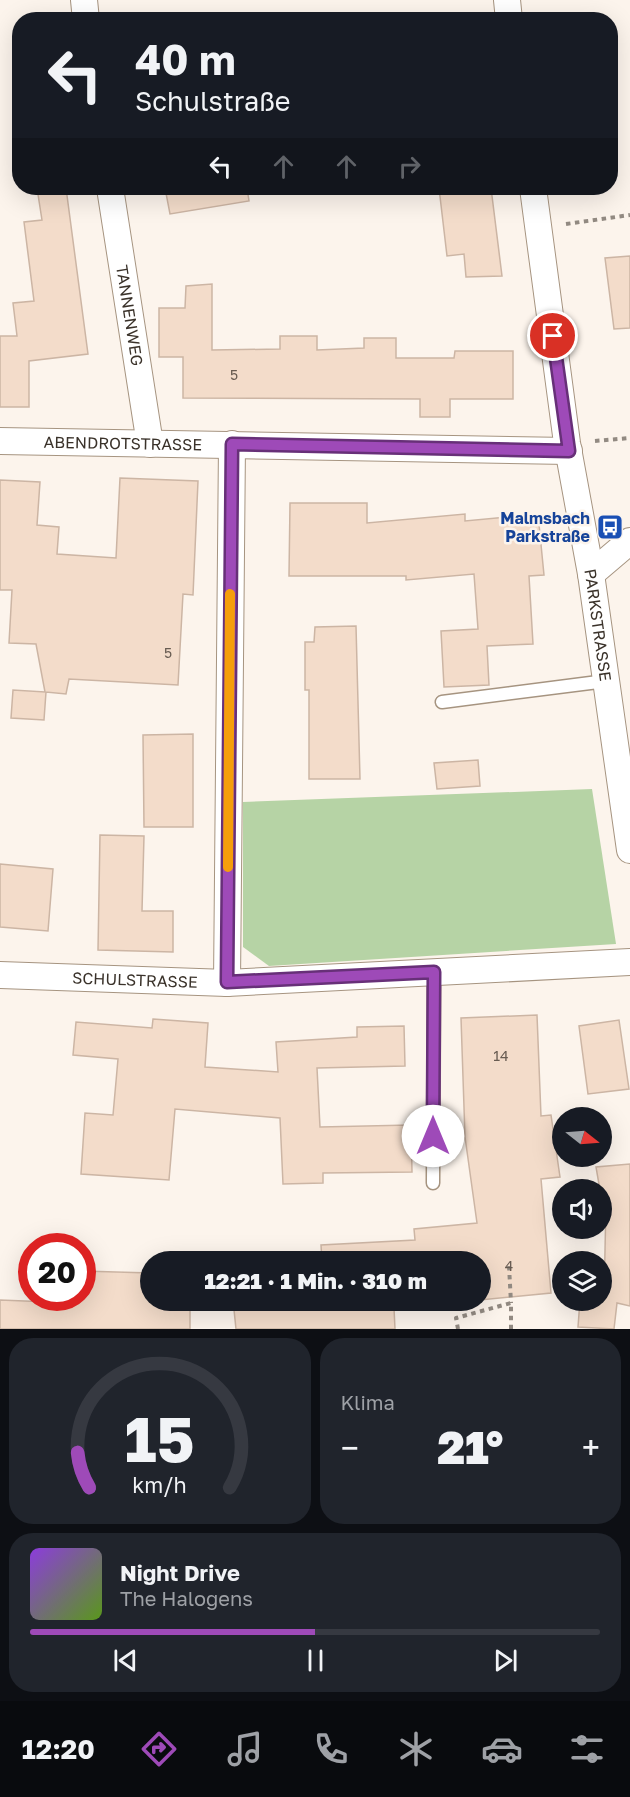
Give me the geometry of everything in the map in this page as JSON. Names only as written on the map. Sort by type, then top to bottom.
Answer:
[{"type":"street","name":"TANNENWEG","points":[[111,195],[150,444]]},
{"type":"street","name":"PARKSTRASSE","points":[[534,195],[568,447],[591,574],[630,850]]},
{"type":"street","name":"ABENDROTSTRASSE","points":[[0,441],[568,447]]},
{"type":"street","points":[[227,982],[232,444]]},
{"type":"street","points":[[591,574],[630,541]]},
{"type":"street","name":"SCHULSTRASSE","points":[[0,975],[227,982],[630,962]]},
{"type":"lane","points":[[442,702],[606,681]]},
{"type":"lane","points":[[433,1183],[434,972]]},
{"type":"path","points":[[539,228],[630,215]]},
{"type":"path","points":[[568,447],[630,438]]},
{"type":"path","points":[[509,1266],[511,1329]]},
{"type":"path","points":[[458,1329],[456,1318],[511,1303]]},
{"type":"green space","points":[[592,789],[616,944],[269,966],[243,947],[243,802]]},
{"type":"building","points":[[38,195],[67,195],[88,354],[29,361],[29,407],[0,407],[0,336],[17,336],[13,303],[34,301],[24,222],[42,220]]},
{"type":"building","points":[[166,195],[248,195],[249,201],[170,214]]},
{"type":"building","points":[[440,195],[492,195],[502,276],[466,277],[464,254],[447,256]]},
{"type":"building","points":[[630,256],[630,328],[614,329],[605,258]]},
{"type":"building","points":[[212,284],[212,350],[280,349],[280,336],[317,336],[317,350],[364,348],[364,338],[396,338],[396,358],[454,358],[455,351],[513,351],[513,399],[450,399],[450,417],[420,417],[420,399],[183,398],[183,357],[159,357],[159,308],[185,308],[186,286]]},
{"type":"building","points":[[120,478],[198,481],[193,595],[183,594],[178,685],[69,679],[66,694],[46,692],[44,720],[11,718],[13,690],[45,692],[36,644],[9,643],[12,590],[0,590],[0,480],[40,482],[37,525],[59,527],[57,554],[116,558]]},
{"type":"building","points":[[290,503],[367,503],[367,523],[465,514],[465,521],[538,514],[544,575],[529,576],[533,644],[487,646],[489,685],[444,687],[441,631],[478,629],[474,574],[406,580],[406,576],[289,576]]},
{"type":"building","points":[[356,626],[360,779],[309,779],[309,690],[305,690],[305,642],[314,642],[315,627]]},
{"type":"building","points":[[193,734],[193,827],[144,827],[143,735]]},
{"type":"building","points":[[478,760],[480,786],[437,789],[434,763]]},
{"type":"building","points":[[100,835],[144,836],[142,911],[173,911],[173,952],[98,950]]},
{"type":"building","points":[[0,864],[53,869],[48,931],[0,927]]},
{"type":"building","points":[[537,1015],[541,1116],[551,1115],[552,1167],[559,1167],[560,1177],[541,1179],[551,1293],[491,1299],[491,1251],[321,1251],[321,1245],[415,1240],[414,1229],[477,1223],[465,1137],[461,1018]]},
{"type":"building","points":[[153,1019],[208,1023],[205,1067],[278,1072],[276,1042],[357,1037],[357,1027],[404,1026],[405,1066],[317,1068],[320,1127],[411,1125],[412,1172],[323,1173],[323,1183],[283,1184],[280,1118],[175,1109],[169,1180],[81,1174],[85,1113],[113,1115],[118,1059],[73,1055],[76,1022],[152,1028]]},
{"type":"building","points":[[619,1020],[629,1089],[588,1094],[579,1026]]},
{"type":"building","points":[[630,1164],[630,1306],[617,1303],[614,1329],[578,1327],[579,1311],[612,1311],[612,1251],[605,1251],[605,1239],[612,1239],[612,1179],[598,1179],[596,1167]]},
{"type":"building","points":[[96,1271],[140,1273],[140,1311],[190,1311],[190,1329],[0,1329],[0,1300],[18,1301],[18,1311],[96,1311]]},
{"type":"building","points":[[234,1311],[394,1311],[395,1329],[236,1329]]},
{"type":"slow traffic","points":[[228,867],[230,594]]},
{"type":"place","name":"Malmsbach Parkstraße","points":[[610,527]]},
{"type":"route","points":[[433,1136],[434,972],[227,982],[232,444],[569,451],[553,336]]}]
